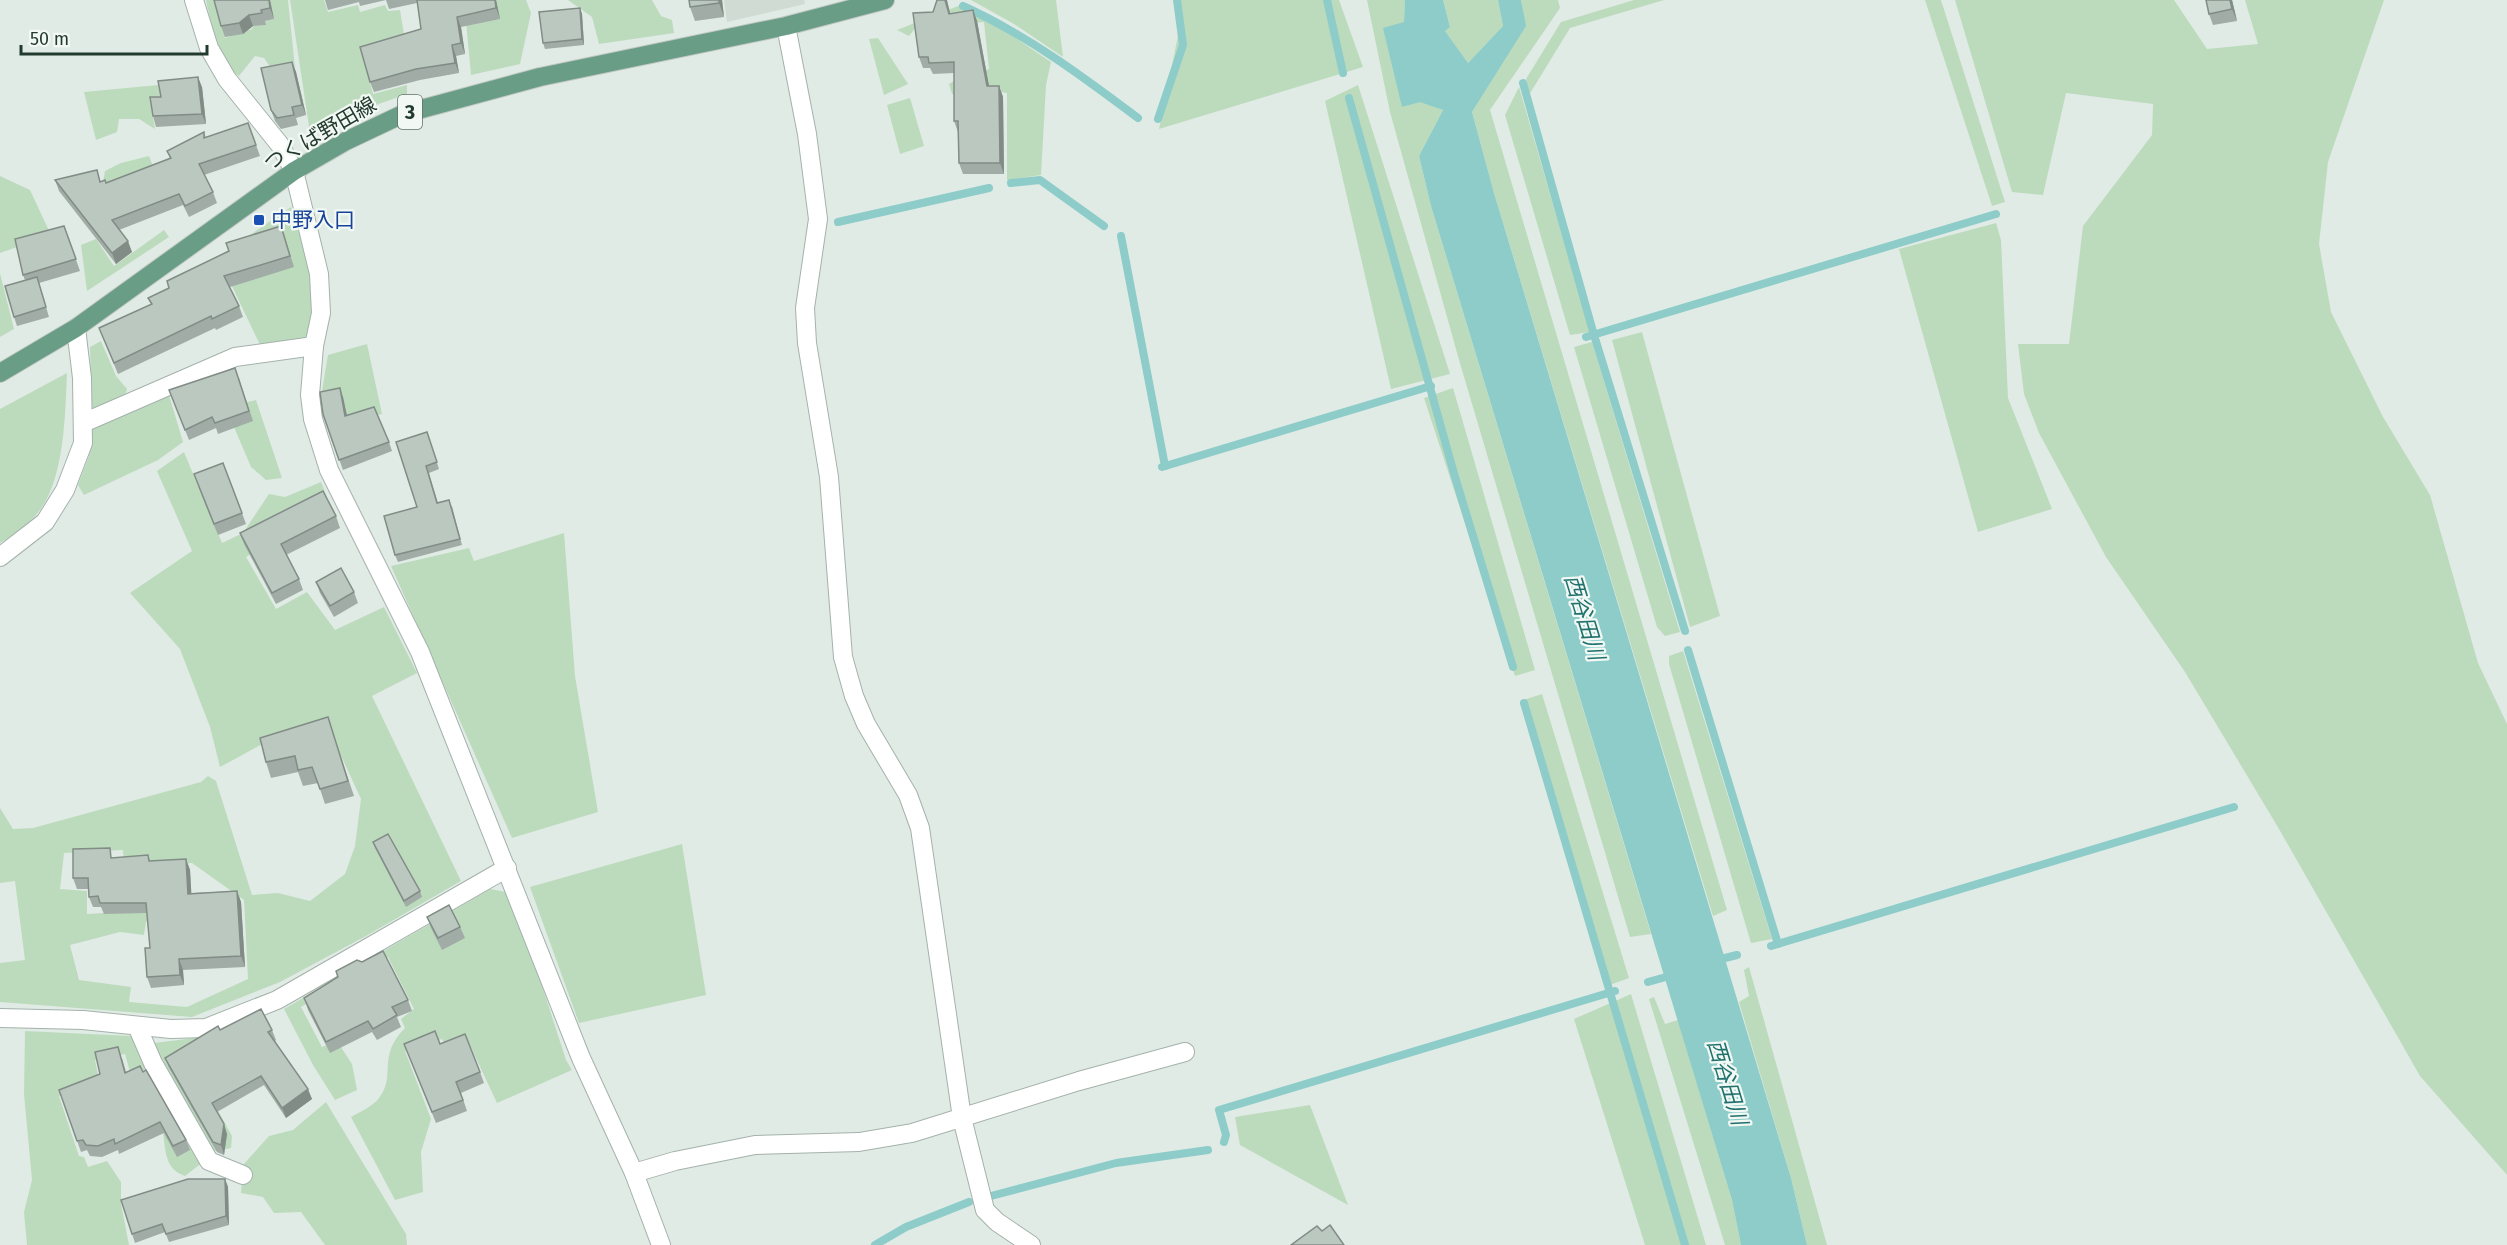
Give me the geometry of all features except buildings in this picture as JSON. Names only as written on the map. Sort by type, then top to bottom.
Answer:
[{"type":"main road","name":"つくば野田線","points":[[0,373],[76,328],[294,171],[346,141],[403,114],[540,76],[786,26],[885,0]]},
{"type":"street","points":[[194,0],[209,48],[227,79],[280,145],[294,171],[319,274],[321,313],[314,346],[310,395],[313,419],[329,470],[420,652],[581,1058],[634,1173],[661,1245]]},
{"type":"street","points":[[786,26],[807,134],[818,219],[805,308],[807,344],[829,477],[843,657],[854,696],[866,724],[908,795],[920,828],[962,1118],[985,1210],[997,1222],[1031,1245]]},
{"type":"street","points":[[0,557],[45,522],[65,490],[83,443],[82,378],[76,328]]},
{"type":"street","points":[[82,423],[235,357],[314,346]]},
{"type":"street","points":[[0,1018],[83,1020],[171,1029],[206,1028],[277,1000],[507,868]]},
{"type":"street","points":[[137,1026],[153,1063],[209,1161],[243,1174]]},
{"type":"street","points":[[634,1173],[675,1161],[755,1145],[859,1142],[912,1133],[1079,1081],[1185,1052]]},
{"type":"shaded area","points":[[724,0],[804,0],[805,4],[727,22]]},
{"type":"green space","points":[[206,0],[224,0],[225,38],[252,29],[253,26],[265,25],[265,21],[274,19],[270,0],[288,0],[295,68],[273,71],[264,58],[255,56],[239,76],[222,53],[213,30]]},
{"type":"green space","points":[[290,0],[324,0],[328,12],[358,5],[360,12],[385,5],[388,11],[400,10],[406,47],[363,57],[373,94],[407,85],[407,94],[336,119],[310,133]]},
{"type":"green space","points":[[464,0],[526,0],[531,13],[520,64],[471,75]]},
{"type":"green space","points":[[568,0],[652,0],[661,16],[672,20],[674,33],[599,44],[592,17]]},
{"type":"green space","points":[[971,0],[1056,0],[1063,57],[1014,24]]},
{"type":"green space","points":[[1176,0],[1339,0],[1363,67],[1159,129],[1181,21]]},
{"type":"green space","points":[[1367,0],[1405,0],[1402,107],[1420,101],[1443,110],[1419,156],[1431,206],[1651,934],[1630,937],[1459,360],[1390,112]]},
{"type":"green space","points":[[1443,0],[1498,0],[1503,26],[1468,63],[1444,30],[1450,27]]},
{"type":"green space","points":[[1521,0],[1558,0],[1560,8],[1490,110],[1727,910],[1713,916],[1494,193],[1472,112],[1525,26]]},
{"type":"green space","points":[[1634,0],[1664,0],[1570,28],[1529,95],[1526,79],[1561,22]]},
{"type":"green space","points":[[1925,0],[1941,0],[2005,202],[1992,206]]},
{"type":"green space","points":[[1955,0],[2174,0],[2207,49],[2258,44],[2245,0],[2384,0],[2328,162],[2319,244],[2331,312],[2383,417],[2430,495],[2478,663],[2507,724],[2507,1175],[2420,1076],[2279,829],[2185,672],[2106,557],[2039,433],[2024,394],[2018,344],[2069,344],[2083,226],[2152,135],[2153,104],[2066,93],[2043,195],[2012,192]]},
{"type":"green space","points":[[958,6],[998,26],[1051,62],[1046,85],[1041,175],[1007,180],[1007,93],[995,91],[952,94],[949,84],[962,76],[989,69],[984,22],[916,27],[909,36],[897,30]]},
{"type":"green space","points":[[878,38],[908,84],[884,95],[869,39]]},
{"type":"green space","points":[[158,85],[162,105],[151,106],[155,129],[139,119],[119,119],[117,132],[96,140],[84,92]]},
{"type":"green space","points":[[1358,85],[1450,374],[1391,389],[1325,101]]},
{"type":"green space","points":[[1519,87],[1590,332],[1570,335],[1505,115]]},
{"type":"green space","points":[[910,98],[924,146],[900,154],[887,105]]},
{"type":"green space","points":[[149,156],[156,174],[102,188],[105,171],[121,163]]},
{"type":"green space","points":[[0,176],[30,190],[51,235],[0,253]]},
{"type":"green space","points":[[291,207],[310,270],[313,303],[308,341],[263,351],[218,257]]},
{"type":"green space","points":[[1996,223],[2001,240],[2008,398],[2052,509],[1978,532],[1899,249]]},
{"type":"green space","points":[[164,230],[169,237],[87,291],[81,245],[96,239],[114,266]]},
{"type":"green space","points":[[0,273],[14,329],[0,337]]},
{"type":"green space","points":[[1642,332],[1720,616],[1690,627],[1612,340]]},
{"type":"green space","points":[[101,341],[116,376],[127,389],[124,398],[98,411],[92,407],[90,347]]},
{"type":"green space","points":[[1592,342],[1680,632],[1665,636],[1657,627],[1574,347]]},
{"type":"green space","points":[[367,344],[382,414],[326,426],[321,397],[328,355]]},
{"type":"green space","points":[[67,373],[62,447],[53,485],[36,515],[0,543],[0,409]]},
{"type":"green space","points":[[1453,388],[1535,670],[1515,676],[1424,398]]},
{"type":"green space","points":[[169,395],[183,442],[158,460],[84,495],[78,485],[89,456],[91,429]]},
{"type":"green space","points":[[256,400],[282,478],[266,480],[251,467],[231,420],[236,405]]},
{"type":"green space","points":[[184,452],[222,543],[243,533],[269,494],[285,497],[321,482],[327,497],[277,538],[246,557],[276,609],[307,592],[335,630],[384,607],[417,673],[372,696],[461,881],[280,982],[192,1017],[0,1002],[0,963],[25,960],[15,881],[0,883],[0,808],[13,829],[33,828],[201,782],[208,776],[216,781],[252,895],[278,893],[310,901],[345,874],[355,846],[361,799],[325,721],[294,727],[220,767],[210,727],[180,649],[130,593],[192,551],[157,471]],"holes":[[[123,850],[124,866],[192,863],[244,900],[248,979],[187,1007],[129,1002],[131,987],[79,980],[70,945],[120,932],[144,935],[146,922],[156,921],[155,910],[87,914],[87,891],[60,889],[64,853]]]},
{"type":"green space","points":[[564,533],[575,676],[598,812],[512,838],[391,566],[469,548],[474,561]]},
{"type":"green space","points":[[1683,651],[1772,939],[1751,943],[1669,664],[1669,656]]},
{"type":"green space","points":[[1542,694],[1629,978],[1607,986],[1523,700]]},
{"type":"green space","points":[[682,844],[706,995],[579,1023],[530,887]]},
{"type":"green space","points":[[490,889],[512,893],[566,1060],[572,1070],[497,1103],[468,1041],[448,1053],[442,1039],[405,1051],[431,1119],[421,1152],[423,1192],[395,1200],[351,1117],[373,1104],[384,1090],[391,1048],[405,1028],[401,1019],[414,1009],[388,957],[301,1007],[322,1047],[337,1041],[352,1064],[357,1090],[335,1100],[313,1065],[284,1009]]},
{"type":"green space","points":[[1749,967],[1827,1245],[1807,1245],[1791,1178],[1739,1002],[1749,996],[1744,970]]},
{"type":"green space","points":[[1631,994],[1706,1245],[1645,1245],[1574,1019]]},
{"type":"green space","points":[[1654,997],[1665,1024],[1678,1020],[1732,1200],[1741,1245],[1725,1245],[1649,999]]},
{"type":"green space","points":[[268,1015],[236,1031],[217,1109],[232,1136],[231,1148],[211,1152],[158,1065],[154,1043],[203,1037]]},
{"type":"green space","points":[[25,1031],[132,1036],[203,1162],[185,1176],[172,1167],[166,1154],[161,1123],[167,1116],[149,1073],[132,1079],[125,1054],[95,1060],[99,1079],[59,1096],[79,1156],[84,1157],[88,1167],[107,1161],[121,1182],[121,1204],[129,1245],[27,1245],[24,1212],[32,1180],[24,1094]]},
{"type":"green space","points":[[326,1102],[406,1234],[407,1245],[325,1245],[301,1212],[274,1213],[263,1197],[241,1193],[243,1165],[269,1136],[293,1130]]},
{"type":"green space","points":[[1310,1105],[1348,1205],[1240,1145],[1235,1117]]},
{"type":"water","name":"西谷田川","points":[[1405,0],[1443,0],[1450,27],[1445,31],[1468,63],[1503,26],[1498,0],[1521,0],[1526,26],[1472,112],[1494,193],[1791,1178],[1807,1245],[1741,1245],[1732,1200],[1431,206],[1419,156],[1443,110],[1420,102],[1402,107],[1383,28],[1404,22]]},
{"type":"waterway","points":[[1158,119],[1183,45],[1177,0]]},
{"type":"waterway","points":[[1327,0],[1343,73]]},
{"type":"waterway","points":[[963,6],[1032,43],[1138,118]]},
{"type":"waterway","points":[[1523,83],[1594,335],[1685,631]]},
{"type":"waterway","points":[[1349,98],[1455,477],[1513,667]]},
{"type":"waterway","points":[[1011,183],[1040,180],[1104,226]]},
{"type":"waterway","points":[[838,222],[989,188]]},
{"type":"waterway","points":[[1586,337],[1996,214]]},
{"type":"waterway","points":[[1121,236],[1165,466]]},
{"type":"waterway","points":[[1162,467],[1431,386]]},
{"type":"waterway","points":[[1688,650],[1778,944]]},
{"type":"waterway","points":[[1524,703],[1685,1245]]},
{"type":"waterway","points":[[1771,946],[2234,807]]},
{"type":"waterway","points":[[1721,959],[1737,955]]},
{"type":"waterway","points":[[1648,982],[1673,975]]},
{"type":"waterway","points":[[1224,1142],[1226,1135],[1219,1110],[1615,991]]},
{"type":"waterway","points":[[991,1196],[1116,1163],[1208,1150]]},
{"type":"waterway","points":[[875,1245],[906,1227],[969,1202]]},
{"type":"place","name":"中野入口","points":[[259,220]]}]
